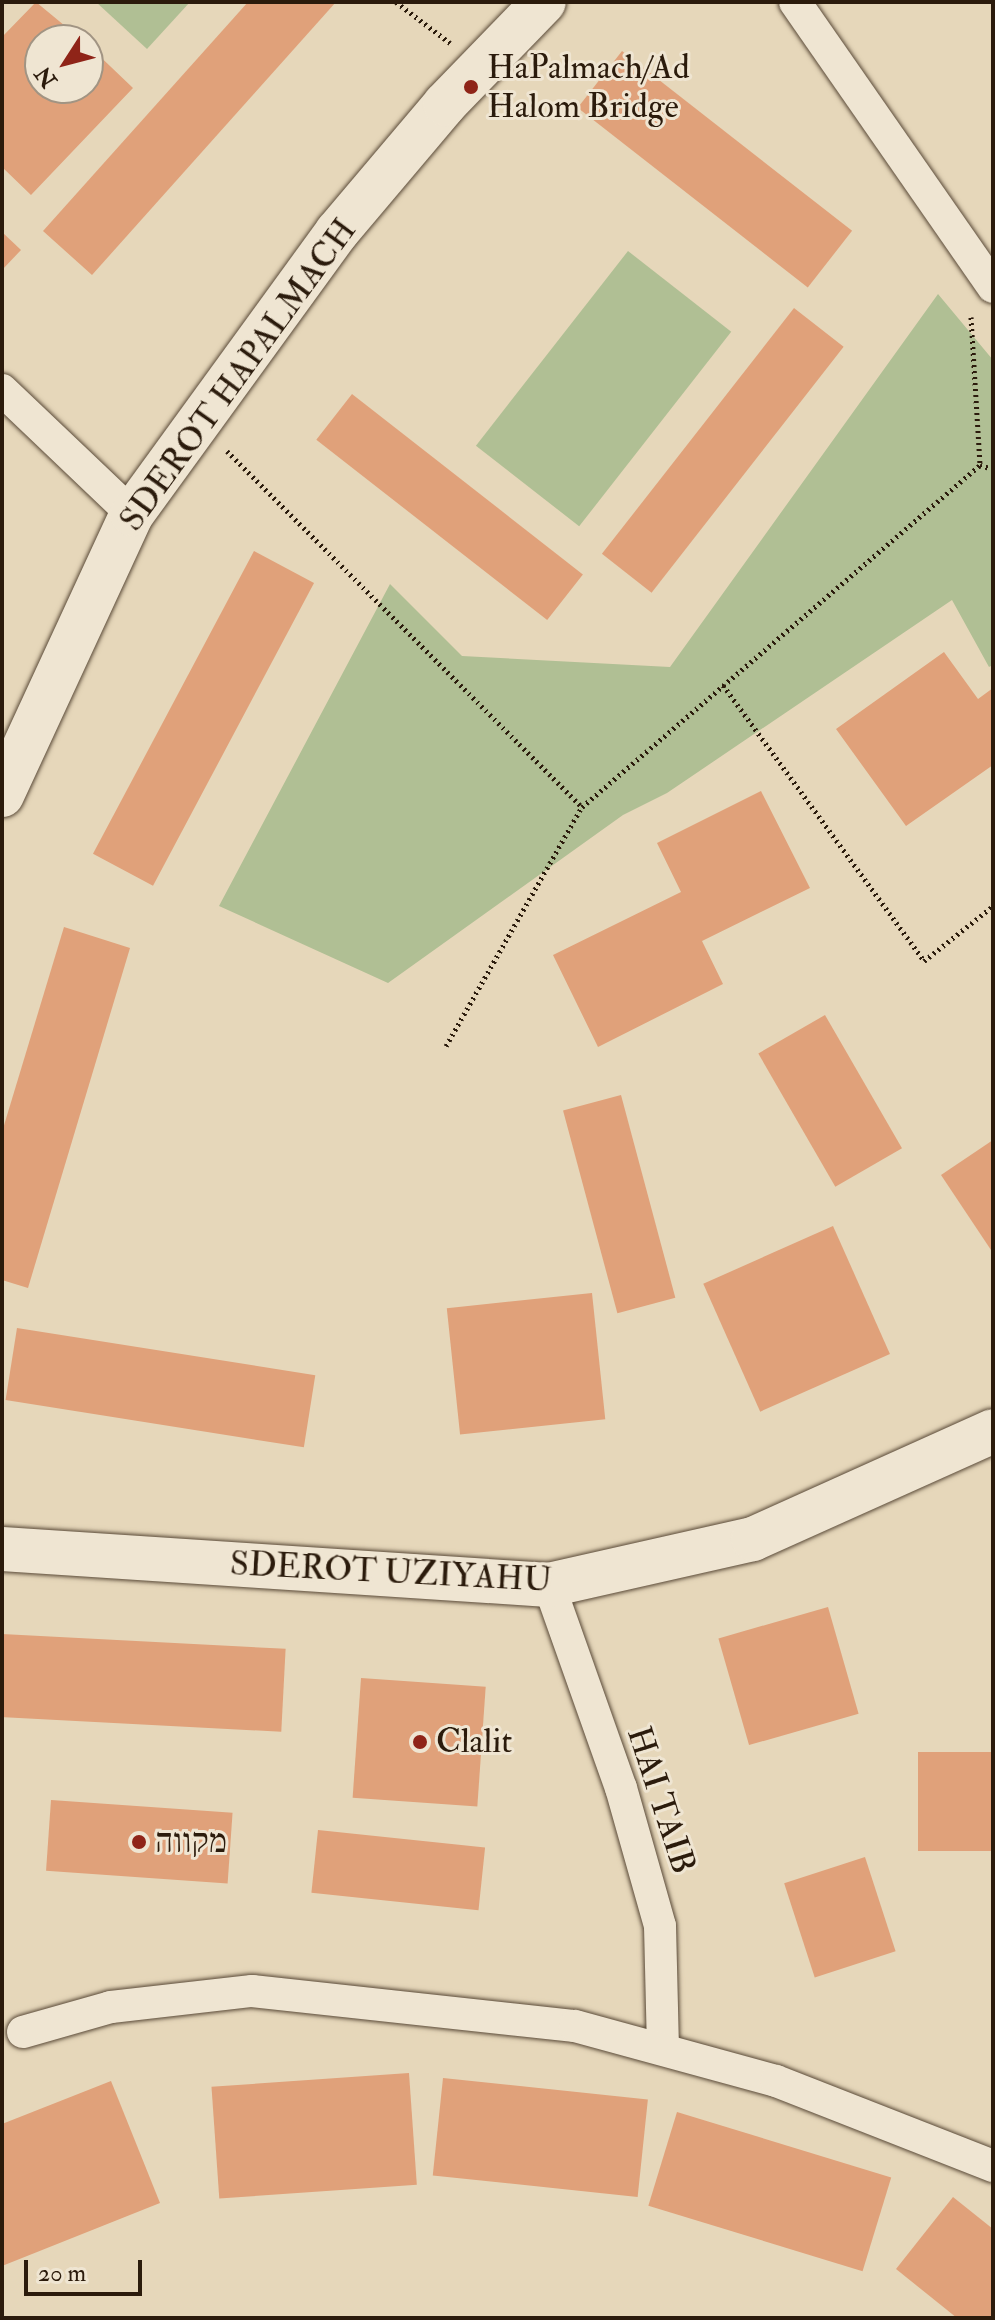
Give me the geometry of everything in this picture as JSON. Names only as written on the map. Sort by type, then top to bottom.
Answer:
[{"type":"street","name":"SDEROT HAPALMACH","points":[[2,795],[132,514],[337,232],[479,66],[544,2]]},
{"type":"street","points":[[795,2],[993,287]]},
{"type":"street","points":[[2,390],[132,514]]},
{"type":"street","name":"SDEROT UZIYAHU","points":[[2,1549],[549,1585],[753,1539],[993,1431]]},
{"type":"street","name":"HAI TAIB","points":[[549,1585],[621,1788],[660,1926],[663,2046]]},
{"type":"street","points":[[23,2032],[111,2007],[252,1991],[575,2026],[663,2046],[776,2081],[993,2166]]},
{"type":"path","points":[[396,2],[479,66]]},
{"type":"path","points":[[966,252],[980,465]]},
{"type":"path","points":[[199,423],[582,807]]},
{"type":"path","points":[[980,465],[993,469]]},
{"type":"path","points":[[446,1046],[582,807],[980,465]]},
{"type":"path","points":[[723,685],[924,961],[993,906]]},
{"type":"green space","points":[[96,2],[190,2],[147,49]]},
{"type":"green space","points":[[628,251],[731,332],[579,526],[476,446]]},
{"type":"green space","points":[[938,294],[993,360],[993,665],[989,667],[952,600],[667,793],[623,815],[388,983],[219,906],[390,584],[462,656],[670,667]]},
{"type":"building","points":[[36,2],[63,24],[24,24],[24,104],[104,104],[104,60],[133,88],[31,195],[2,167],[2,37]]},
{"type":"building","points":[[248,2],[336,2],[92,275],[43,231]]},
{"type":"building","points":[[622,51],[852,231],[808,288],[578,108]]},
{"type":"building","points":[[2,232],[21,250],[2,270]]},
{"type":"building","points":[[794,308],[844,347],[652,593],[602,554]]},
{"type":"building","points":[[352,394],[583,574],[547,620],[316,440]]},
{"type":"building","points":[[254,551],[314,583],[153,886],[93,854]]},
{"type":"building","points":[[944,652],[978,699],[993,688],[993,765],[906,826],[836,729]]},
{"type":"building","points":[[761,791],[810,888],[702,941],[723,984],[598,1047],[553,955],[681,892],[657,843]]},
{"type":"building","points":[[64,927],[130,948],[28,1288],[2,1280],[2,1132]]},
{"type":"building","points":[[825,1015],[902,1148],[835,1187],[758,1054]]},
{"type":"building","points":[[621,1095],[675,1298],[617,1313],[563,1111]]},
{"type":"building","points":[[993,1140],[993,1253],[941,1175]]},
{"type":"building","points":[[833,1226],[890,1354],[760,1412],[703,1284]]},
{"type":"building","points":[[592,1293],[605,1419],[460,1435],[447,1308]]},
{"type":"building","points":[[17,1328],[315,1375],[304,1447],[6,1400]]},
{"type":"building","points":[[828,1607],[859,1714],[749,1745],[718,1638]]},
{"type":"building","points":[[2,1634],[286,1649],[281,1732],[2,1717]]},
{"type":"building","name":"Clalit","points":[[361,1678],[486,1687],[477,1806],[353,1798]]},
{"type":"building","points":[[918,1752],[993,1752],[993,1851],[918,1851]]},
{"type":"building","name":"מקווה","points":[[51,1800],[233,1813],[228,1884],[46,1871]]},
{"type":"building","points":[[318,1830],[485,1848],[478,1910],[311,1893]]},
{"type":"building","points":[[865,1857],[896,1951],[815,1977],[784,1883]]},
{"type":"building","points":[[409,2073],[417,2185],[219,2199],[211,2087]]},
{"type":"building","points":[[443,2078],[648,2100],[638,2197],[433,2175]]},
{"type":"building","points":[[111,2081],[160,2203],[2,2266],[2,2124]]},
{"type":"building","points":[[677,2112],[891,2177],[863,2271],[648,2206]]},
{"type":"building","points":[[953,2197],[993,2229],[993,2318],[957,2318],[896,2269]]},
{"type":"place","name":"HaPalmach/Ad Halom Bridge","points":[[471,87]]},
{"type":"place","name":"Clalit","points":[[420,1742]]},
{"type":"place","name":"מקווה","points":[[139,1842]]}]
